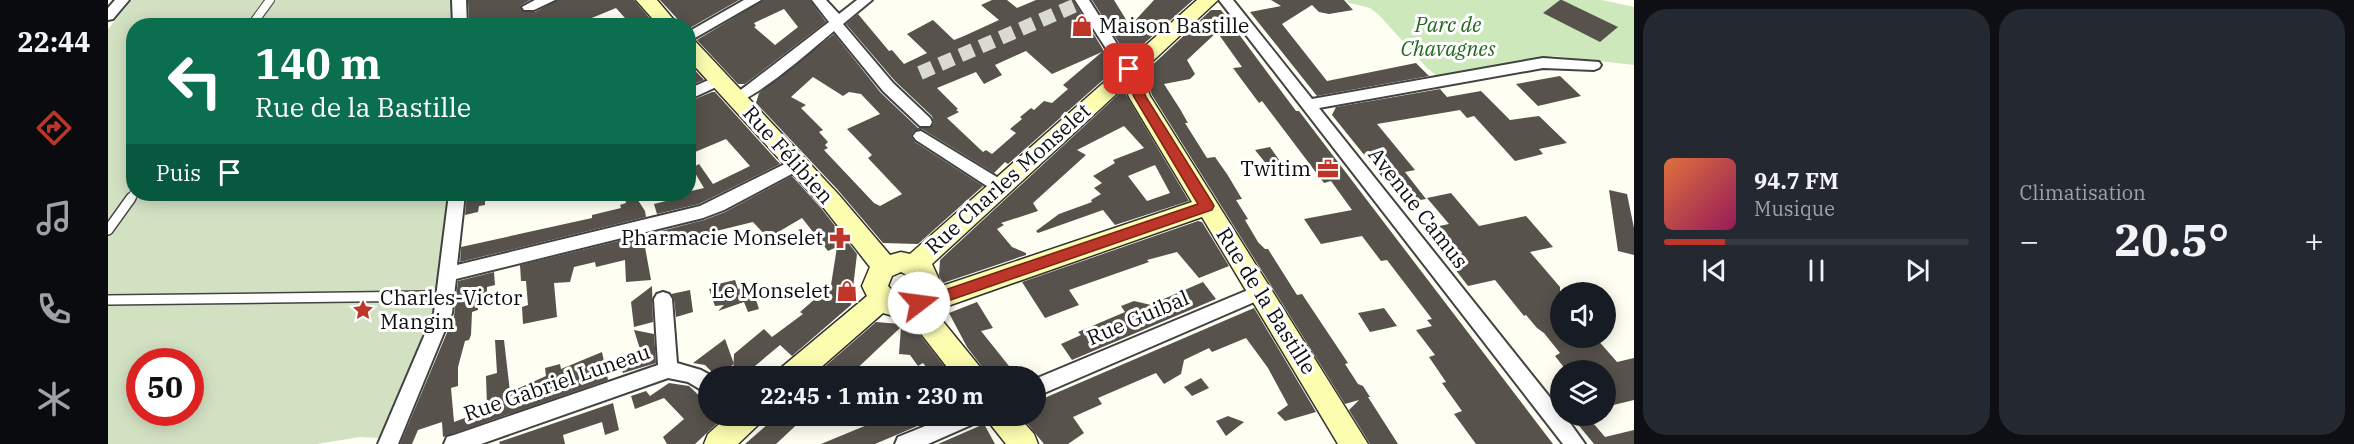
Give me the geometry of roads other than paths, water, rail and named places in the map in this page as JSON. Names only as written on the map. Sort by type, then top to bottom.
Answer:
[{"type":"main road","points":[[646,0],[663,18]]},
{"type":"main road","name":"Rue Charles Monselet","points":[[914,265],[1208,0]]},
{"type":"main road","name":"Rue Félibien","points":[[696,54],[831,201],[885,267]]},
{"type":"main road","name":"Rue de la Bastille","points":[[1129,69],[1140,97],[1354,444]]},
{"type":"main road","points":[[1108,88],[1126,87],[1140,97]]},
{"type":"main road","points":[[919,301],[929,288],[928,279],[922,270],[914,265],[901,262],[885,267],[879,273],[875,281],[876,290],[882,299],[897,307],[939,298],[1207,206]]},
{"type":"main road","points":[[804,366],[882,299]]},
{"type":"main road","points":[[919,301],[963,366]]},
{"type":"main road","points":[[717,444],[735,426]]},
{"type":"main road","points":[[1009,426],[1024,444]]},
{"type":"street","points":[[459,0],[460,18]]},
{"type":"street","points":[[529,7],[548,0]]},
{"type":"street","points":[[696,33],[754,0]]},
{"type":"street","points":[[819,0],[834,17],[836,25],[923,129],[999,186]]},
{"type":"street","points":[[736,98],[751,90],[866,0]]},
{"type":"street","name":"Rue de la Bastille","points":[[1082,0],[1119,58],[1129,69]]},
{"type":"street","name":"Avenue Camus","points":[[1226,0],[1575,444]]},
{"type":"street","points":[[1308,105],[1542,63],[1594,65]]},
{"type":"street","points":[[696,91],[720,80]]},
{"type":"street","points":[[448,274],[703,212],[797,164]]},
{"type":"street","points":[[388,444],[443,313],[456,201]]},
{"type":"street","name":"Rue Guibal","points":[[1046,383],[1260,292]]},
{"type":"street","points":[[663,299],[668,370]]},
{"type":"street","name":"Rue Gabriel Luneau","points":[[454,444],[668,370],[687,372],[698,377]]},
{"type":"street","points":[[905,444],[947,426]]},
{"type":"lane","points":[[257,18],[270,0]]},
{"type":"lane","points":[[108,230],[129,201]]},
{"type":"lane","points":[[108,300],[430,296]]},
{"type":"tunnel","points":[[920,73],[1083,2]]},
{"type":"place","name":"Maison Bastille","points":[[1082,26]]},
{"type":"place","name":"Twitim","points":[[1328,169]]},
{"type":"place","name":"Pharmacie Monselet","points":[[840,238]]},
{"type":"place","name":"Le Monselet","points":[[847,291]]},
{"type":"place","name":"Charles-Victor Mangin","points":[[363,310]]},
{"type":"park label","name":"Parc de Chavagnes","points":[[1448,37]]}]
